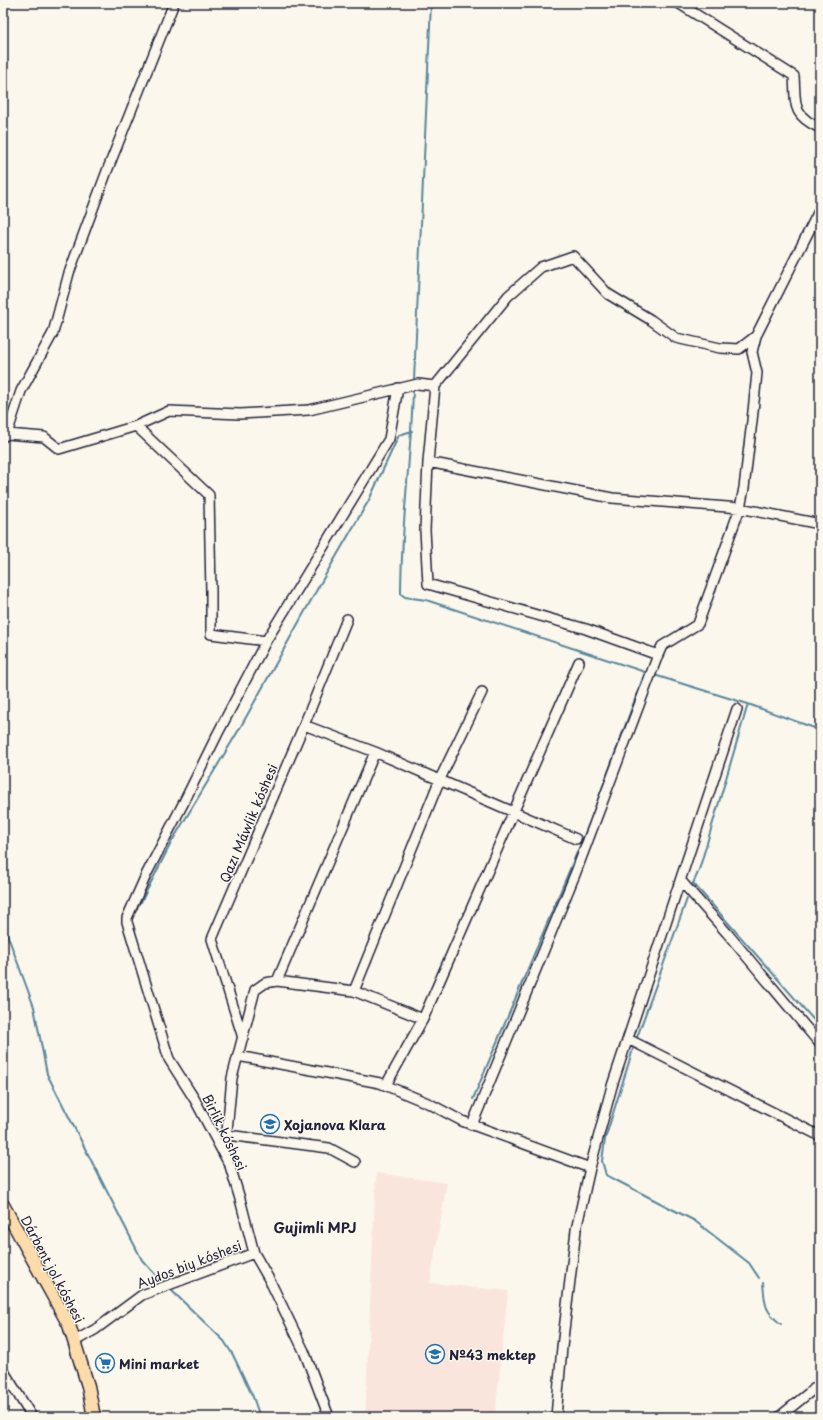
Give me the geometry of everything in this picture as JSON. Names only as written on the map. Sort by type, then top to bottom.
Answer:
[{"type":"main road","name":"Dárbent jol kóshesi","points":[[3,1205],[69,1324],[88,1386],[94,1417]]},
{"type":"street","points":[[174,3],[107,171],[69,273],[53,332],[21,391],[5,435],[44,437],[59,449],[136,426],[169,411],[240,414],[309,410],[418,384],[435,386]]},
{"type":"street","points":[[678,3],[794,76],[796,109],[807,122],[820,128]]},
{"type":"street","points":[[472,1125],[576,872],[662,646],[698,624],[740,508],[744,488],[756,386],[757,373],[752,352],[756,336],[820,209]]},
{"type":"street","points":[[658,655],[586,629],[428,584],[426,530],[428,462],[435,386],[508,296],[541,267],[573,256],[608,294],[651,320],[676,338],[720,348],[740,349],[756,336]]},
{"type":"street","points":[[136,426],[209,496],[211,634],[266,641],[389,440],[398,388]]},
{"type":"street","points":[[428,462],[612,498],[740,508],[820,524]]},
{"type":"street","name":"Qazı Máwlik kóshesi","points":[[243,1039],[212,938],[304,725],[347,619]]},
{"type":"street","name":"Birlik kóshesi","points":[[266,641],[147,873],[127,918],[127,924],[169,1058],[195,1100],[230,1166],[254,1253],[270,1281],[304,1351],[329,1417]]},
{"type":"street","points":[[386,1085],[423,1019],[579,662]]},
{"type":"street","points":[[354,992],[440,780],[482,692]]},
{"type":"street","points":[[556,1417],[572,1257],[576,1230],[590,1168],[612,1086],[737,709]]},
{"type":"street","points":[[304,725],[375,752],[576,839]]},
{"type":"street","points":[[277,981],[375,752]]},
{"type":"street","points":[[681,881],[727,933],[820,1044]]},
{"type":"street","points":[[230,1166],[226,1141],[232,1078],[255,990],[265,983],[277,981],[354,992],[423,1019]]},
{"type":"street","points":[[628,1039],[820,1136]]},
{"type":"street","points":[[238,1056],[380,1083],[430,1104],[462,1121],[590,1168]]},
{"type":"street","points":[[227,1135],[329,1148],[355,1162]]},
{"type":"street","name":"Aydos biy kóshesi","points":[[75,1340],[96,1329],[142,1295],[254,1253]]},
{"type":"street","points":[[3,1370],[32,1417]]},
{"type":"street","points":[[779,1417],[820,1384]]},
{"type":"shaded area","name":"№43 mektep","points":[[376,1173],[447,1183],[430,1283],[508,1291],[495,1417],[365,1417]]},
{"type":"waterway","points":[[414,380],[431,3]]},
{"type":"waterway","points":[[413,391],[401,569],[401,594],[405,597],[426,600],[648,673]]},
{"type":"waterway","points":[[141,902],[172,841],[240,728],[369,500],[399,435],[412,431]]},
{"type":"waterway","points":[[473,1099],[589,824],[645,672]]},
{"type":"waterway","points":[[654,675],[748,704],[820,730]]},
{"type":"waterway","points":[[691,888],[699,870],[748,704]]},
{"type":"waterway","points":[[693,883],[820,1027]]},
{"type":"waterway","points":[[636,1040],[687,899]]},
{"type":"waterway","points":[[3,923],[34,1007],[47,1074],[142,1260],[161,1281]]},
{"type":"waterway","points":[[634,1046],[605,1139],[602,1161],[606,1175],[695,1221],[749,1263],[759,1278]]},
{"type":"waterway","points":[[763,1283],[764,1296],[768,1311],[781,1324]]},
{"type":"waterway","points":[[169,1288],[224,1341],[233,1355],[253,1397],[260,1417]]},
{"type":"place","name":"Xojanova Klara","points":[[270,1124]]},
{"type":"place","name":"№43 mektep","points":[[435,1354]]},
{"type":"place","name":"Mini market","points":[[105,1363]]},
{"type":"district","name":"Gujimli MPJ","points":[[315,1227]]}]
